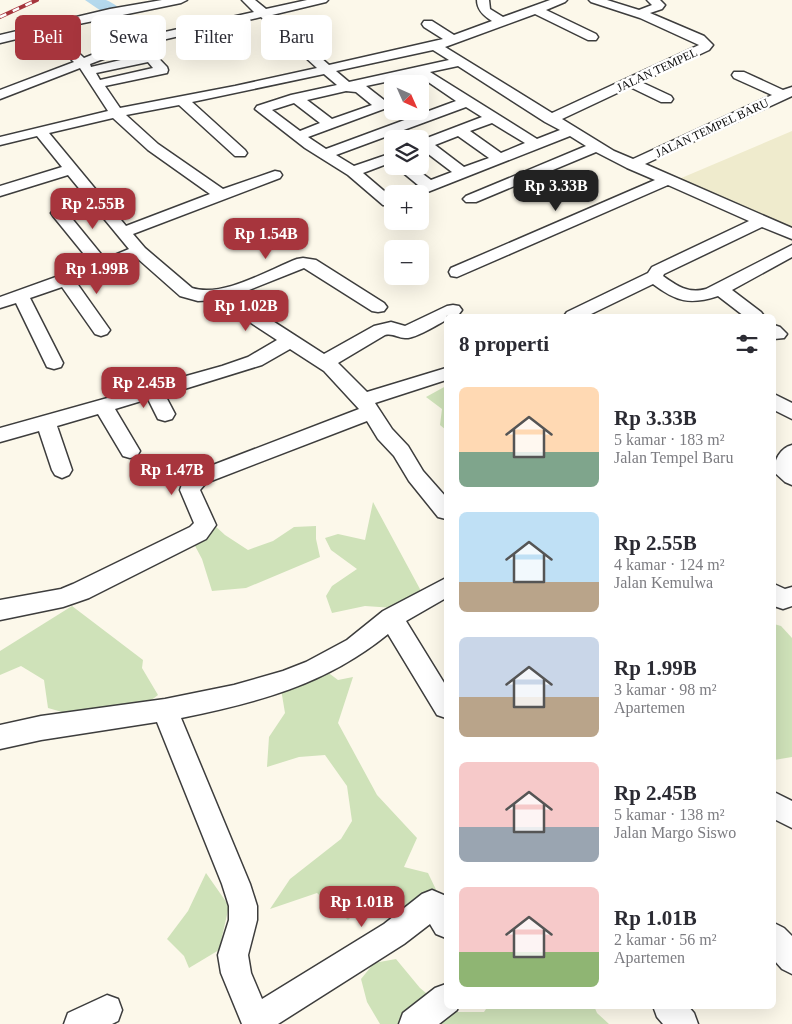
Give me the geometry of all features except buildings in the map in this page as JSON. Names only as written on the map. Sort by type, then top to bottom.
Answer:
[{"type":"street","points":[[81,21],[115,12],[181,0]]},
{"type":"street","points":[[248,0],[347,87],[346,92],[379,107],[404,130]]},
{"type":"street","points":[[166,35],[322,0]]},
{"type":"street","points":[[483,0],[483,6],[486,11],[502,22]]},
{"type":"street","points":[[3,137],[40,131],[425,46],[435,46],[561,0]]},
{"type":"street","name":"JALAN TEMPEL","points":[[550,119],[707,45],[700,39],[640,13],[595,0]]},
{"type":"street","points":[[640,13],[658,7],[659,4],[653,0]]},
{"type":"street","points":[[535,9],[592,37]]},
{"type":"street","points":[[428,24],[453,40]]},
{"type":"street","points":[[0,39],[15,36]]},
{"type":"street","points":[[435,46],[459,62],[498,107],[534,144]]},
{"type":"street","points":[[80,60],[98,84],[116,113],[154,147],[221,195]]},
{"type":"street","points":[[0,95],[91,60]]},
{"type":"street","points":[[83,63],[117,60]]},
{"type":"street","points":[[98,84],[162,70],[154,60]]},
{"type":"street","points":[[384,199],[352,172],[262,109],[296,98],[459,62]]},
{"type":"street","points":[[419,70],[467,102],[550,119],[595,147],[632,165],[792,234]]},
{"type":"street","points":[[739,75],[788,93]]},
{"type":"street","points":[[631,82],[666,98]]},
{"type":"street","points":[[429,90],[441,86]]},
{"type":"street","name":"JALAN TEMPEL BARU","points":[[632,165],[788,93]]},
{"type":"street","points":[[296,98],[330,124]]},
{"type":"street","points":[[182,100],[240,154]]},
{"type":"street","points":[[324,154],[467,102]]},
{"type":"street","points":[[298,136],[379,107]]},
{"type":"street","points":[[429,140],[460,131],[498,107]]},
{"type":"street","points":[[40,131],[139,251],[194,297],[220,295],[303,263],[310,264],[378,307]]},
{"type":"street","points":[[460,131],[498,158]]},
{"type":"street","points":[[429,186],[569,131]]},
{"type":"street","points":[[471,198],[595,147]]},
{"type":"street","points":[[429,148],[462,173]]},
{"type":"street","points":[[352,172],[384,163]]},
{"type":"street","points":[[0,191],[71,169]]},
{"type":"street","points":[[124,232],[274,175]]},
{"type":"street","points":[[414,175],[428,185]]},
{"type":"street","points":[[457,272],[667,180]]},
{"type":"street","points":[[59,213],[102,266]]},
{"type":"street","points":[[577,314],[654,277],[658,271],[762,222]]},
{"type":"street","points":[[654,277],[672,290],[693,298],[705,296],[792,250]]},
{"type":"street","points":[[11,300],[139,251]]},
{"type":"street","points":[[66,280],[101,330]]},
{"type":"street","points":[[0,285],[54,363]]},
{"type":"street","points":[[720,289],[752,314]]},
{"type":"street","points":[[220,295],[289,341],[325,362],[367,406],[385,434],[401,451],[416,476],[444,509]]},
{"type":"street","points":[[445,314],[453,310]]},
{"type":"street","points":[[325,362],[380,330],[391,328],[406,333],[444,314]]},
{"type":"street","points":[[0,435],[255,361],[289,341]]},
{"type":"street","points":[[0,610],[63,598],[81,591],[198,533],[205,525],[190,490],[192,484],[199,478],[444,375]]},
{"type":"street","points":[[154,390],[165,414]]},
{"type":"street","points":[[776,402],[792,412]]},
{"type":"street","points":[[103,405],[130,451]]},
{"type":"street","points":[[46,422],[62,470]]},
{"type":"street","points":[[0,737],[41,728],[165,710],[234,696],[315,669],[355,647],[390,618],[444,588]]},
{"type":"street","points":[[776,595],[783,600],[792,596]]},
{"type":"street","points":[[390,618],[444,704]]},
{"type":"street","points":[[165,710],[236,884],[243,906],[243,920],[233,955],[236,973],[252,1014],[258,1018],[394,934],[432,904],[437,907],[444,920]]},
{"type":"street","points":[[776,806],[792,815]]},
{"type":"street","points":[[776,940],[792,958]]},
{"type":"street","points":[[414,1024],[444,1001]]},
{"type":"street","points":[[670,1009],[683,1024]]},
{"type":"street","points":[[79,1024],[106,1010]]},
{"type":"shaded area","points":[[792,131],[792,230],[679,179]]},
{"type":"green space","points":[[444,387],[444,428],[440,425],[442,409],[426,397]]},
{"type":"green space","points":[[373,502],[421,591],[394,608],[365,606],[332,613],[326,596],[332,586],[357,569],[331,550],[325,538],[338,534],[365,540]]},
{"type":"green space","points":[[213,524],[225,535],[248,550],[273,541],[294,527],[316,526],[316,539],[320,557],[246,588],[212,591],[202,559],[194,544]]},
{"type":"green space","points":[[72,606],[143,660],[142,668],[158,695],[145,705],[69,714],[48,708],[44,680],[21,666],[0,675],[0,651]]},
{"type":"green space","points":[[776,625],[781,626],[792,638],[792,757],[776,760]]},
{"type":"green space","points":[[322,668],[338,680],[353,677],[338,723],[377,795],[417,838],[404,867],[428,873],[441,900],[401,919],[370,898],[348,920],[317,893],[270,909],[290,879],[341,839],[352,821],[347,786],[325,755],[299,757],[267,767],[269,737],[285,713],[281,689]]},
{"type":"green space","points":[[206,873],[229,906],[219,950],[189,968],[184,956],[167,939],[188,911]]},
{"type":"green space","points":[[396,959],[420,988],[449,1012],[484,1012],[486,1009],[595,1009],[609,1024],[380,1024],[367,1002],[361,979],[374,963]]},
{"type":"waterway","points":[[93,0],[116,15]]},
{"type":"railway","points":[[0,17],[37,0]]}]
